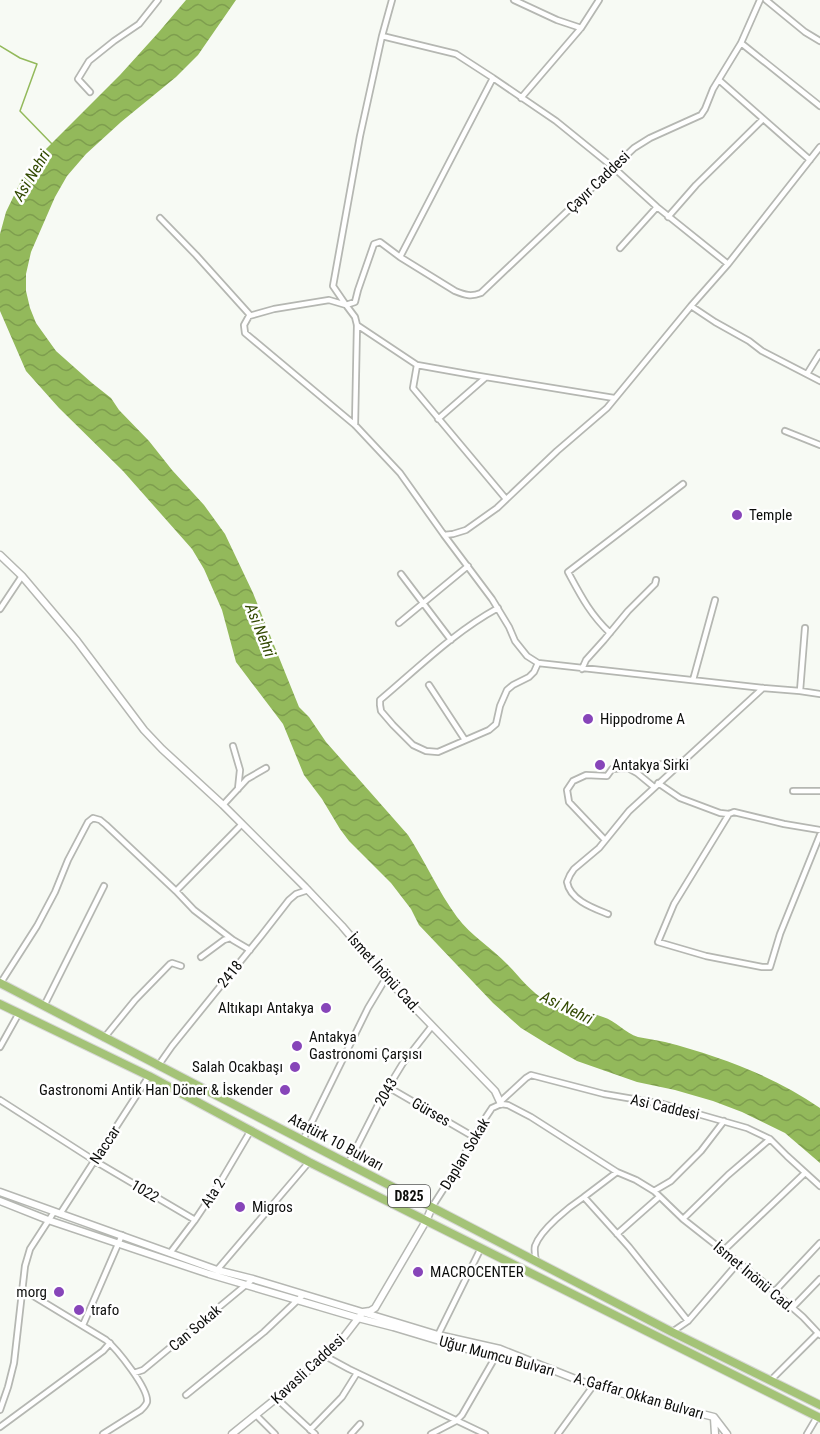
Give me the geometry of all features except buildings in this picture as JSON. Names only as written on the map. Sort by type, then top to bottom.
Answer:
[{"type":"highway","name":"Atatürk 10 Bulvarı","points":[[0,984],[672,1332],[820,1405]]},
{"type":"highway","name":"Atatürk 10 Bulvarı","points":[[0,1004],[149,1076],[309,1162],[819,1418]]},
{"type":"street","points":[[90,92],[78,79],[89,61],[139,24],[158,0]]},
{"type":"street","points":[[355,425],[357,325],[355,317],[333,286],[360,136],[392,0]]},
{"type":"street","points":[[514,0],[557,20],[581,28]]},
{"type":"street","points":[[522,98],[581,28],[599,0]]},
{"type":"street","name":"Çayır Caddesi","points":[[400,257],[455,291],[474,296],[481,292],[634,148],[700,115],[741,43],[760,0]]},
{"type":"street","points":[[766,0],[820,41]]},
{"type":"street","points":[[382,36],[456,54],[493,78],[556,121],[614,168],[668,217],[728,264]]},
{"type":"street","points":[[741,43],[820,106]]},
{"type":"street","points":[[493,78],[400,257],[380,242],[374,243],[356,302],[346,305],[329,300],[250,315],[244,323],[245,333],[355,425],[400,473],[492,598],[515,641],[527,656],[538,663],[820,694]]},
{"type":"street","points":[[719,80],[810,160]]},
{"type":"street","points":[[668,217],[696,185],[763,119]]},
{"type":"street","points":[[444,535],[466,530],[506,499],[556,451],[607,408],[728,264],[820,147]]},
{"type":"street","points":[[620,248],[657,207]]},
{"type":"street","points":[[160,218],[250,315]]},
{"type":"street","points":[[691,306],[762,351],[820,381]]},
{"type":"street","points":[[357,325],[417,365],[614,398]]},
{"type":"street","points":[[807,374],[820,353]]},
{"type":"street","points":[[417,365],[413,388],[506,499]]},
{"type":"street","points":[[438,419],[486,377]]},
{"type":"street","points":[[785,431],[820,445]]},
{"type":"street","points":[[610,633],[596,620],[568,572],[683,484]]},
{"type":"street","name":"İsmet İnönü Cad.","points":[[0,555],[22,576],[77,641],[144,730],[308,890],[386,978],[495,1091],[500,1103],[531,1117],[617,1172],[654,1191],[683,1219],[774,1292],[819,1334]]},
{"type":"street","points":[[399,623],[468,566]]},
{"type":"street","points":[[401,574],[451,640]]},
{"type":"street","points":[[0,609],[22,576]]},
{"type":"street","points":[[582,669],[586,660],[628,611],[655,584],[656,580]]},
{"type":"street","points":[[693,680],[715,600]]},
{"type":"street","points":[[498,608],[483,616],[451,640],[380,700],[381,711],[410,742],[432,753],[438,752],[489,730],[496,724],[503,696],[507,690],[529,677],[538,663]]},
{"type":"street","points":[[800,690],[805,628]]},
{"type":"street","points":[[429,685],[465,740]]},
{"type":"street","points":[[608,914],[593,908],[574,895],[567,884],[568,877],[592,855],[629,811],[763,688]]},
{"type":"street","points":[[233,746],[240,770],[238,789]]},
{"type":"street","points":[[605,840],[569,802],[567,790],[573,781],[586,775],[607,777],[612,770],[682,762]]},
{"type":"street","points":[[223,805],[247,779],[266,768]]},
{"type":"street","points":[[628,768],[680,798],[720,813],[734,812],[820,830]]},
{"type":"street","points":[[793,791],[820,791]]},
{"type":"street","points":[[729,814],[674,904],[658,942],[706,956],[770,967],[780,934],[820,835]]},
{"type":"street","points":[[0,984],[37,926],[55,892],[68,860],[88,822],[93,818],[100,820],[177,891],[194,910],[230,938],[250,950]]},
{"type":"street","points":[[177,891],[242,824]]},
{"type":"street","points":[[44,1006],[104,886]]},
{"type":"street","name":"2418","points":[[158,1066],[171,1046],[288,900],[308,890]]},
{"type":"street","points":[[201,957],[230,938]]},
{"type":"street","points":[[104,1038],[135,1000],[170,964],[181,966]]},
{"type":"street","points":[[303,1140],[368,1008],[386,978]]},
{"type":"street","points":[[0,1047],[19,1013]]},
{"type":"street","name":"2043","points":[[348,1164],[388,1087],[403,1063],[432,1026]]},
{"type":"street","name":"Asi Caddesi","points":[[500,1103],[531,1075],[604,1094],[663,1104],[747,1128],[770,1139],[820,1186]]},
{"type":"street","name":"Naccar","points":[[0,1410],[8,1387],[17,1339],[25,1266],[30,1249],[48,1220],[57,1213],[95,1161],[149,1076]]},
{"type":"street","name":"Gürses","points":[[388,1087],[474,1137]]},
{"type":"street","name":"1022","points":[[0,1100],[95,1161],[195,1220]]},
{"type":"street","name":"Daplan Sokak","points":[[432,1208],[492,1108],[500,1103]]},
{"type":"street","points":[[654,1191],[671,1181],[700,1151],[724,1121]]},
{"type":"street","name":"Ata 2","points":[[170,1253],[221,1181],[251,1130]]},
{"type":"street","points":[[683,1219],[728,1175],[770,1139]]},
{"type":"street","points":[[217,1270],[309,1162]]},
{"type":"street","points":[[536,1261],[534,1248],[541,1235],[575,1203],[617,1172]]},
{"type":"street","points":[[723,1251],[805,1173]]},
{"type":"street","name":"Uğur Mumcu Bulvarı","points":[[0,1192],[217,1270],[438,1335],[500,1349],[565,1375]]},
{"type":"street","points":[[584,1197],[688,1321]]},
{"type":"street","points":[[617,1234],[660,1197]]},
{"type":"street","name":"Uğur Mumcu Bulvarı","points":[[0,1201],[48,1220],[297,1301],[565,1375]]},
{"type":"street","name":"Kavasli Caddesi","points":[[232,1434],[325,1356],[340,1342],[363,1312],[370,1311],[377,1304],[432,1208]]},
{"type":"street","points":[[83,1325],[122,1235]]},
{"type":"street","points":[[774,1292],[820,1243]]},
{"type":"street","points":[[438,1335],[481,1248]]},
{"type":"street","points":[[672,1332],[688,1321],[738,1263]]},
{"type":"street","name":"Can Sokak","points":[[134,1373],[143,1370],[253,1279]]},
{"type":"street","points":[[792,1308],[820,1279]]},
{"type":"street","points":[[22,1289],[110,1343],[134,1373],[144,1390],[146,1405],[103,1434]]},
{"type":"street","points":[[186,1395],[264,1332],[303,1295]]},
{"type":"street","points":[[771,1381],[819,1334]]},
{"type":"street","points":[[0,1427],[103,1351],[110,1343]]},
{"type":"street","points":[[431,1434],[456,1421],[462,1415],[500,1349]]},
{"type":"street","points":[[325,1356],[485,1434]]},
{"type":"street","points":[[276,1398],[313,1432],[342,1397],[357,1373]]},
{"type":"street","name":"A.Gaffar Okkan Bulvarı","points":[[565,1375],[593,1386],[714,1418],[727,1434]]},
{"type":"street","points":[[0,1384],[8,1387]]},
{"type":"street","points":[[558,1434],[593,1386]]},
{"type":"street","points":[[256,1415],[275,1434]]},
{"type":"street","name":"A.Gaffar Okkan Bulvarı","points":[[714,1418],[715,1434]]},
{"type":"street","points":[[807,1434],[819,1418]]},
{"type":"street","points":[[351,1434],[360,1424]]},
{"type":"water","name":"Asi Nehri","points":[[186,0],[236,0],[198,55],[176,77],[86,154],[67,176],[55,197],[31,252],[26,274],[26,291],[36,323],[56,351],[111,398],[119,410],[204,505],[225,534],[253,593],[299,707],[309,717],[326,742],[408,835],[444,897],[463,924],[501,958],[530,989],[556,1006],[572,1012],[590,1013],[612,1021],[638,1037],[662,1041],[745,1068],[784,1086],[820,1108],[820,1163],[785,1133],[742,1112],[675,1090],[637,1082],[577,1061],[521,1028],[493,1003],[419,925],[411,909],[391,883],[349,841],[304,775],[283,724],[236,662],[222,610],[204,569],[192,549],[123,471],[59,408],[26,371],[0,311],[0,234],[6,212],[20,183],[42,153],[120,75]]},
{"type":"waterway","points":[[0,46],[20,58],[37,64],[20,111],[52,144]]},
{"type":"place","name":"Temple","points":[[737,515]]},
{"type":"place","name":"Hippodrome A","points":[[588,719]]},
{"type":"place","name":"Antakya Sirki","points":[[600,765]]},
{"type":"place","name":"Altıkapı Antakya","points":[[326,1008]]},
{"type":"place","name":"Antakya Gastronomi Çarşısı","points":[[297,1046]]},
{"type":"place","name":"Salah Ocakbaşı","points":[[295,1067]]},
{"type":"place","name":"Gastronomi Antik Han Döner & İskender","points":[[285,1090]]},
{"type":"place","name":"Migros","points":[[240,1207]]},
{"type":"place","name":"MACROCENTER","points":[[418,1272]]},
{"type":"place","name":"morg","points":[[59,1292]]},
{"type":"place","name":"trafo","points":[[79,1310]]}]
